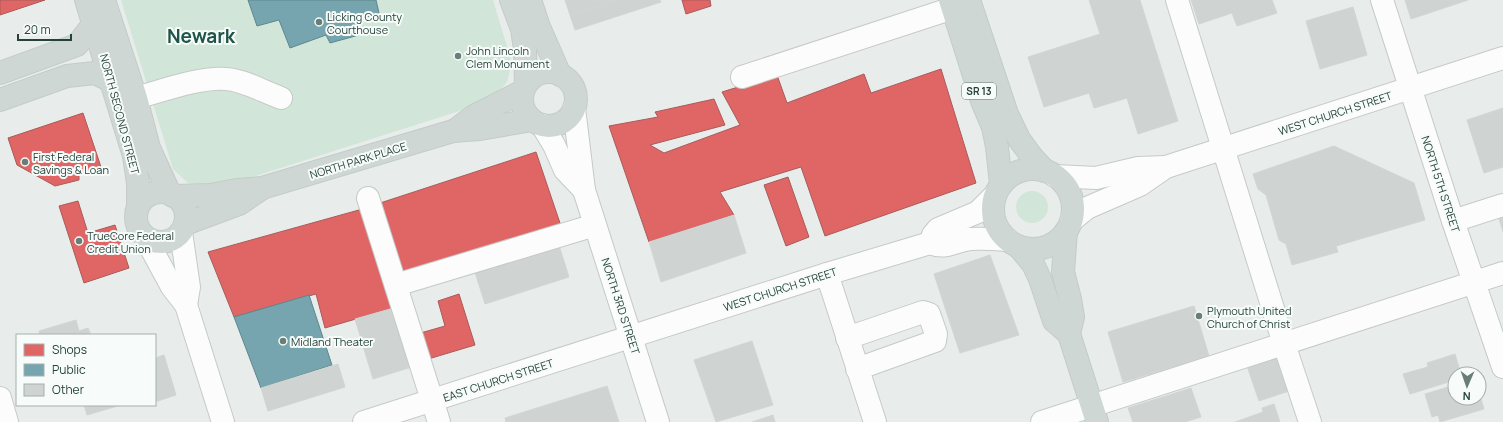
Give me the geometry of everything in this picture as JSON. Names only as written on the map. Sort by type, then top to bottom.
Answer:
[{"type":"main road","name":"NORTH SECOND STREET","points":[[86,0],[134,156],[138,183],[138,207]]},
{"type":"main road","name":"NORTH SECOND STREET","points":[[104,0],[136,98],[149,148],[169,189]]},
{"type":"main road","points":[[512,0],[522,29],[525,50],[525,87],[522,99],[526,114],[537,123],[549,126],[557,125],[564,121],[574,108],[576,100],[572,85],[560,75],[552,73],[538,75],[525,87]]},
{"type":"main road","points":[[530,0],[539,27],[560,75]]},
{"type":"main road","name":"SR 13","points":[[964,2],[1007,114],[1019,139],[1032,157],[1050,173]]},
{"type":"main road","name":"SR 13","points":[[964,2],[982,100],[992,127],[997,147],[998,190]]},
{"type":"main road","points":[[0,73],[77,45],[94,23]]},
{"type":"main road","points":[[0,100],[68,76],[95,73],[112,81]]},
{"type":"main road","name":"NORTH PARK PLACE","points":[[453,131],[474,116],[525,87]]},
{"type":"main road","name":"NORTH PARK PLACE","points":[[169,189],[210,194],[262,188],[453,131],[537,123]]},
{"type":"main road","points":[[1069,334],[1054,321],[1040,279],[1033,264],[999,231],[994,220],[992,207],[998,190],[1008,177],[1016,172],[1035,169],[1050,173],[1064,184],[1071,196],[1073,208],[1068,226],[1063,272],[1073,317],[1069,334],[1094,414]]},
{"type":"main road","name":"NORTH PARK PLACE","points":[[183,228],[239,204],[262,188]]},
{"type":"main road","points":[[169,189],[183,205],[185,211],[183,228],[177,236],[165,242],[152,241],[145,236],[136,223],[138,207],[148,196],[169,189]]},
{"type":"main road","points":[[1013,244],[1032,249],[1045,247],[1057,241],[1068,226]]},
{"type":"street","points":[[1177,0],[1284,344],[1310,422]]},
{"type":"street","name":"NORTH 5TH STREET","points":[[1382,0],[1453,221],[1503,367]]},
{"type":"street","points":[[742,77],[964,2]]},
{"type":"street","name":"WEST CHURCH STREET","points":[[1050,173],[1096,178],[1138,168],[1166,167],[1503,58]]},
{"type":"street","points":[[136,98],[209,80],[227,79],[243,83],[281,98]]},
{"type":"street","name":"NORTH 3RD STREET","points":[[574,108],[584,190],[658,422]]},
{"type":"street","name":"NORTH 3RD STREET","points":[[537,123],[554,146],[565,170],[584,190]]},
{"type":"street","name":"WEST CHURCH STREET","points":[[1068,226],[1087,208],[1140,185],[1166,167]]},
{"type":"street","points":[[930,243],[933,235],[938,229],[978,212],[998,190]]},
{"type":"street","points":[[368,198],[439,422]]},
{"type":"street","points":[[1453,221],[1503,205]]},
{"type":"street","points":[[396,285],[595,225]]},
{"type":"street","points":[[183,228],[189,287],[186,305]]},
{"type":"street","points":[[145,236],[172,287],[186,305],[223,422]]},
{"type":"street","name":"WEST CHURCH STREET","points":[[631,337],[827,274],[930,243],[938,246],[947,246],[969,239],[991,238],[1013,244]]},
{"type":"street","points":[[1042,422],[1094,414],[1284,344],[1503,273]]},
{"type":"street","points":[[827,274],[875,422]]},
{"type":"street","points":[[847,338],[923,312],[929,314],[936,334],[935,341],[857,369]]},
{"type":"street","name":"EAST CHURCH STREET","points":[[364,422],[631,337]]},
{"type":"street","points":[[0,398],[7,422]]},
{"type":"green space","points":[[121,0],[493,0],[512,63],[507,82],[491,101],[218,188],[188,183],[173,169]]},
{"type":"green space","points":[[1032,191],[1038,192],[1045,198],[1048,207],[1047,213],[1041,220],[1032,223],[1026,222],[1019,216],[1016,207],[1017,201],[1023,194]]},
{"type":"building: Shops","points":[[0,0],[45,0],[0,15]]},
{"type":"building: Shops","points":[[682,0],[710,0],[711,6],[686,14]]},
{"type":"building: Shops","points":[[941,69],[976,183],[825,236],[801,167],[720,192],[734,215],[649,242],[609,126],[658,117],[655,112],[714,99],[725,125],[650,145],[664,153],[740,125],[722,92],[777,75],[787,103],[864,74],[871,93]]},
{"type":"building: Shops","points":[[83,113],[101,167],[79,174],[79,180],[55,186],[17,165],[8,138]]},
{"type":"building: Shops","points":[[536,152],[562,229],[399,281],[374,205]]},
{"type":"building: Shops","points":[[788,177],[809,237],[786,246],[764,185]]},
{"type":"building: Shops","points":[[78,201],[88,233],[115,225],[129,268],[84,283],[59,206]]},
{"type":"building: Shops","points":[[366,208],[397,307],[325,328],[316,294],[234,317],[208,252]]},
{"type":"building: Shops","points":[[459,294],[475,345],[425,360],[417,334],[445,326],[438,301]]},
{"type":"building: Public","name":"Licking County Courthouse","points":[[248,0],[376,0],[379,13],[367,17],[356,24],[359,35],[330,43],[326,35],[290,48],[279,20],[257,26]]},
{"type":"building: Public","name":"Midland Theater","points":[[309,295],[332,365],[261,388],[234,317]]},
{"type":"building: Other","points":[[565,0],[616,0],[570,15]]},
{"type":"building: Other","points":[[616,0],[660,0],[661,2],[575,30],[570,15]]},
{"type":"building: Other","points":[[1089,0],[1140,0],[1178,121],[1138,134],[1127,98],[1094,108],[1089,93],[1044,107],[1028,57],[1100,34]]},
{"type":"building: Other","points":[[1191,0],[1272,0],[1277,13],[1237,26],[1232,13],[1199,24]]},
{"type":"building: Other","points":[[1405,0],[1468,0],[1411,19]]},
{"type":"building: Other","points":[[1353,7],[1367,55],[1320,69],[1306,21]]},
{"type":"building: Other","points":[[1503,108],[1503,167],[1484,173],[1467,120]]},
{"type":"building: Other","points":[[1334,146],[1414,183],[1425,220],[1336,246],[1338,252],[1292,265],[1286,244],[1279,240],[1266,195],[1258,189],[1253,174]]},
{"type":"building: Other","points":[[1503,210],[1503,232],[1497,212]]},
{"type":"building: Other","points":[[734,215],[746,253],[661,282],[649,242]]},
{"type":"building: Other","points":[[558,242],[569,277],[485,304],[474,269]]},
{"type":"building: Other","points":[[990,255],[1019,335],[960,353],[934,274]]},
{"type":"building: Other","points":[[1194,306],[1209,356],[1123,382],[1108,332]]},
{"type":"building: Other","points":[[397,307],[415,366],[373,379],[355,319]]},
{"type":"building: Other","points":[[76,320],[79,331],[88,328],[91,334],[40,334],[39,331]]},
{"type":"building: Other","points":[[752,341],[773,405],[716,422],[694,360]]},
{"type":"building: Other","points":[[1283,351],[1295,389],[1259,401],[1246,363]]},
{"type":"building: Other","points":[[1455,354],[1459,366],[1447,366],[1447,382],[1410,394],[1403,374],[1428,367],[1427,363]]},
{"type":"building: Other","points":[[164,355],[176,395],[156,402],[156,358]]},
{"type":"building: Other","points":[[338,364],[345,387],[268,411],[261,388]]},
{"type":"building: Other","points":[[607,386],[619,422],[506,422],[505,418]]},
{"type":"building: Other","points":[[1447,387],[1447,406],[1483,406],[1484,409],[1440,422],[1438,415],[1432,417],[1425,394]]},
{"type":"building: Other","points":[[1191,388],[1201,417],[1185,422],[1133,422],[1128,408]]},
{"type":"building: Other","points":[[1274,404],[1280,422],[1235,422],[1263,412],[1262,408]]},
{"type":"building: Other","points":[[84,406],[118,406],[87,415]]},
{"type":"building: Other","points":[[773,415],[775,422],[752,422]]},
{"type":"place","name":"Licking County Courthouse","points":[[319,22]]},
{"type":"place","name":"John Lincoln Clem Monument","points":[[458,56]]},
{"type":"place","name":"First Federal Savings & Loan","points":[[25,162]]},
{"type":"place","name":"TrueCore Federal Credit Union","points":[[79,241]]},
{"type":"place","name":"Plymouth United Church of Christ","points":[[1199,316]]},
{"type":"place","name":"Midland Theater","points":[[283,341]]},
{"type":"district","name":"Newark","points":[[201,36]]}]
